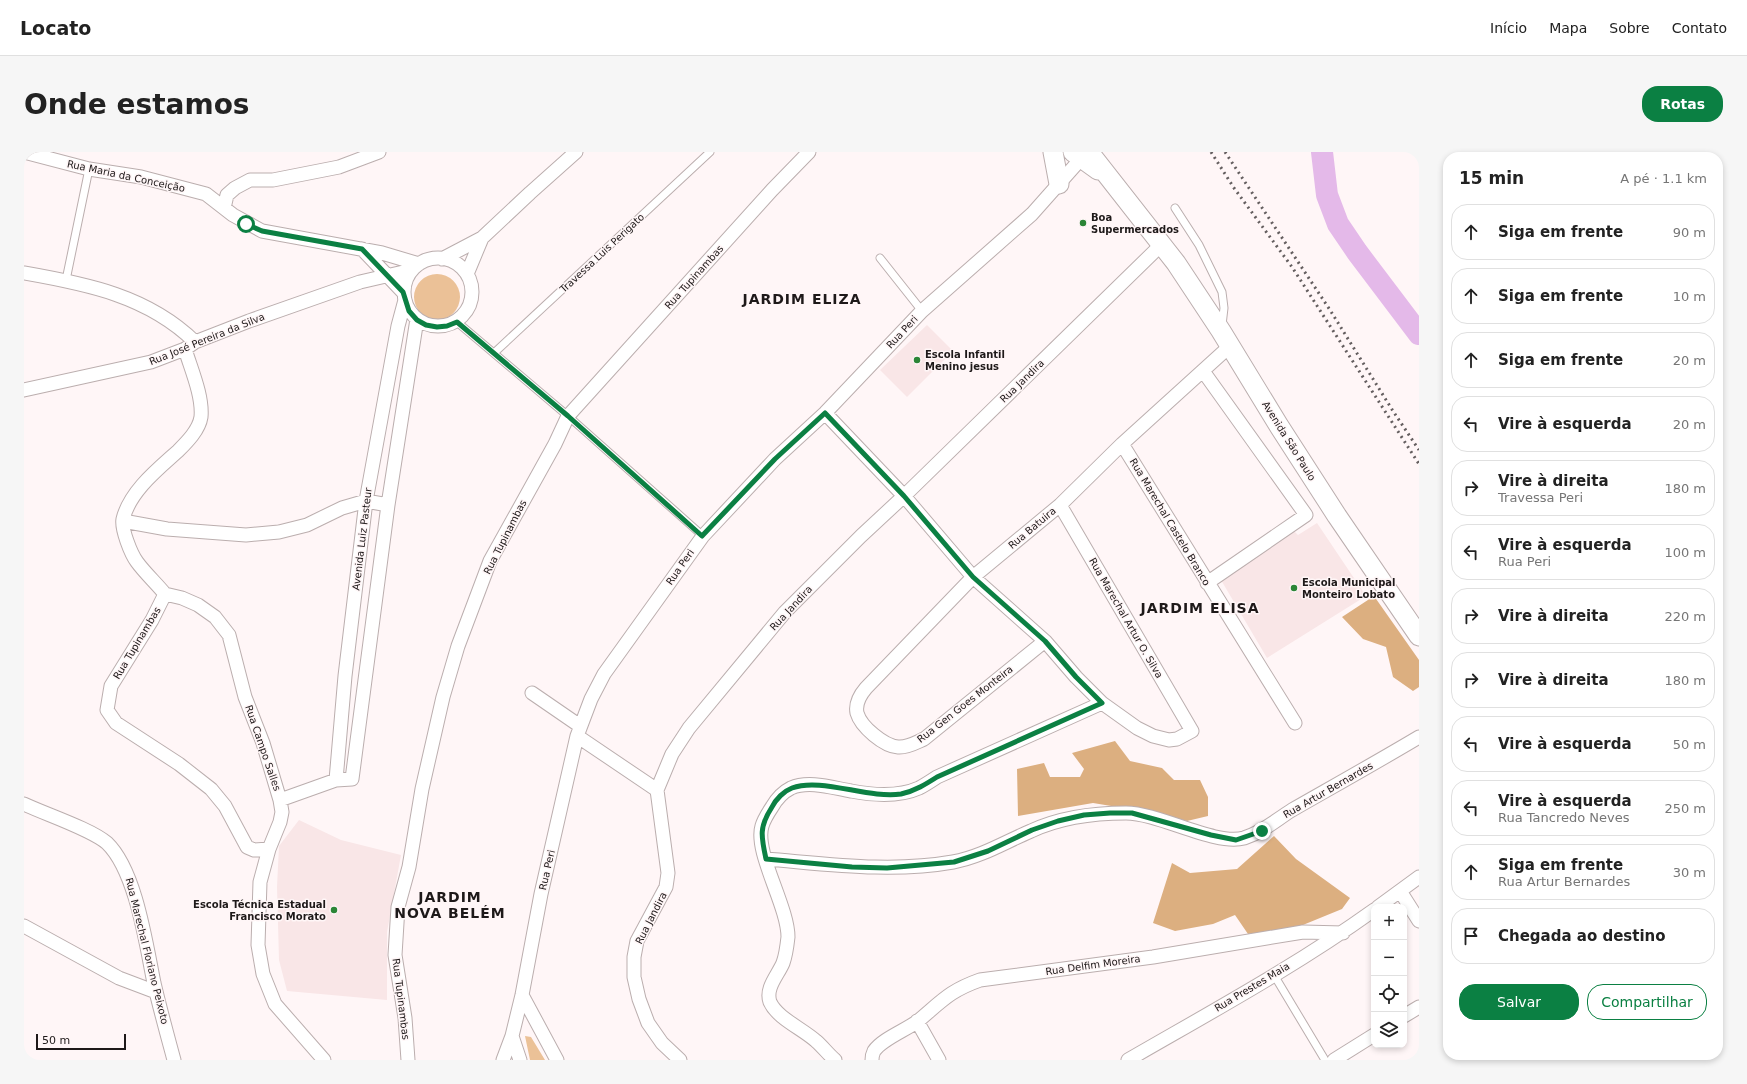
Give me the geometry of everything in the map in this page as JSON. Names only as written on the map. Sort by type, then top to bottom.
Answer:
[{"type":"main road","points":[[1053,152],[1059,184]]},
{"type":"main road","name":"Avenida São Paulo","points":[[1083,154],[1110,179],[1162,244],[1226,339],[1333,510],[1419,636]]},
{"type":"street","name":"Rua Maria da Conceição","points":[[24,152],[89,170],[141,177],[206,194],[246,224],[262,231],[382,253],[416,267]]},
{"type":"street","points":[[224,208],[227,195],[235,188],[250,180],[273,180],[339,167],[379,152]]},
{"type":"street","points":[[442,259],[482,238],[576,152]]},
{"type":"street","name":"Rua Tupinambas","points":[[408,1060],[405,1018],[395,955],[398,907],[409,867],[422,789],[443,697],[458,646],[490,561],[555,444],[568,416],[772,190],[809,152]]},
{"type":"street","name":"Rua Peri","points":[[503,1060],[512,1036],[522,995],[541,894],[578,731],[590,699],[604,674],[702,536],[775,459],[825,413],[922,311],[1032,214],[1083,154]]},
{"type":"street","points":[[467,274],[482,238]]},
{"type":"street","name":"Rua Jandira","points":[[680,1060],[662,1043],[648,1023],[639,998],[634,977],[634,957],[637,941],[666,887],[668,873],[657,790],[672,754],[689,728],[776,624],[861,536],[904,496],[1162,244]]},
{"type":"street","points":[[362,249],[404,296],[409,311],[417,320],[426,325],[437,327],[447,326],[457,322],[470,306],[473,296],[472,286],[467,274],[455,262],[442,259],[428,260],[416,267],[406,280],[404,296]]},
{"type":"street","name":"Rua José Pereira da Silva","points":[[24,390],[151,362],[249,321],[360,282],[416,267]]},
{"type":"street","points":[[24,273],[66,280],[113,292],[162,315],[182,330],[190,346],[201,403],[201,418],[197,429],[185,445],[153,474],[139,491],[128,506],[123,521],[127,542],[136,562],[165,594]]},
{"type":"street","name":"Avenida Luiz Pasteur","points":[[404,296],[366,501],[345,676],[336,780],[352,779],[388,505],[417,320]]},
{"type":"street","name":"Rua Batuira","points":[[862,723],[857,713],[857,702],[866,688],[973,577],[1060,504],[1122,444],[1203,371],[1226,339]]},
{"type":"street","points":[[1203,371],[1306,515],[1207,583]]},
{"type":"street","points":[[825,413],[904,496],[973,577],[1045,641],[1076,677],[1102,703],[944,774],[919,788],[901,794],[852,792],[826,786],[806,786],[792,788],[780,796],[775,802],[762,826],[761,837],[766,859],[788,932],[784,958],[769,993],[770,1001],[775,1010],[816,1041],[835,1060]]},
{"type":"street","name":"Rua Marechal Castelo Branco","points":[[1122,444],[1295,723]]},
{"type":"street","points":[[123,521],[167,530],[246,535],[279,532],[306,525],[342,508],[366,501],[388,505]]},
{"type":"street","name":"Rua Marechal Artur O. Silva","points":[[1060,504],[1192,731],[1169,740],[1153,736],[1137,728],[1102,703]]},
{"type":"street","name":"Rua Tupinambas","points":[[165,594],[152,620],[111,686],[107,710],[116,723],[179,764],[211,789],[225,806],[247,847],[254,850],[268,849]]},
{"type":"street","name":"Rua Campo Salles","points":[[165,594],[182,598],[198,605],[215,617],[229,635],[245,697],[263,743],[280,800],[282,812],[280,822],[268,849],[260,882],[258,945],[263,974],[275,1004],[324,1060]]},
{"type":"street","name":"Rua Gen Goes Monteira","points":[[862,723],[888,745],[900,748],[916,743],[924,739],[1045,641]]},
{"type":"street","points":[[532,693],[578,731],[657,790]]},
{"type":"street","name":"Rua Artur Bernardes","points":[[766,859],[852,867],[880,868],[954,862],[988,851],[1032,830],[1058,821],[1084,815],[1110,813],[1132,813],[1211,835],[1236,840],[1262,831],[1287,813],[1419,737]]},
{"type":"street","points":[[280,800],[336,780]]},
{"type":"street","name":"Rua Marechal Floriano Peixoto","points":[[24,804],[88,832],[106,842],[115,852],[128,873],[136,900],[156,992],[174,1060]]},
{"type":"street","points":[[1382,904],[1419,877]]},
{"type":"street","points":[[1400,891],[1419,920]]},
{"type":"street","name":"Rua Prestes Maia","points":[[1128,1060],[1274,975],[1343,932],[1371,912]]},
{"type":"street","points":[[24,926],[119,978],[156,992]]},
{"type":"street","name":"Rua Delfim Moreira","points":[[872,1060],[874,1051],[889,1038],[917,1021],[946,996],[961,987],[980,980],[1154,957],[1303,932],[1343,932]]},
{"type":"street","points":[[522,995],[557,1060]]},
{"type":"street","points":[[1407,1014],[1419,1007]]},
{"type":"street","points":[[917,1021],[939,1060]]},
{"type":"street","points":[[512,1036],[520,1060]]},
{"type":"street","points":[[1334,1060],[1371,1037]]},
{"type":"lane","name":"Travessa Luis Perigato","points":[[494,353],[710,152]]},
{"type":"lane","points":[[66,280],[89,170]]},
{"type":"lane","points":[[1175,208],[1199,245],[1222,292],[1226,339]]},
{"type":"lane","points":[[880,258],[922,311]]},
{"type":"lane","points":[[457,322],[568,416],[702,536]]},
{"type":"lane","points":[[1274,975],[1325,1060]]},
{"type":"shaded area","points":[[433,274],[441,274],[450,278],[456,284],[460,297],[456,310],[450,316],[441,320],[433,320],[424,316],[418,310],[414,301],[414,293],[418,284],[424,278]]},
{"type":"shaded area","name":"Escola Infantil Menino jesus","points":[[927,325],[953,351],[907,397],[880,370]]},
{"type":"shaded area","name":"Escola Municipal Monteiro Lobato","points":[[1317,523],[1366,596],[1267,658],[1221,580],[1293,530],[1298,535]]},
{"type":"shaded area","points":[[1374,596],[1419,660],[1419,687],[1413,691],[1393,677],[1386,647],[1363,639],[1342,617]]},
{"type":"shaded area","points":[[1115,741],[1130,761],[1162,768],[1174,780],[1200,780],[1208,797],[1208,816],[1187,821],[1166,815],[1093,803],[1018,816],[1017,769],[1044,763],[1050,777],[1080,777],[1084,769],[1072,753]]},
{"type":"shaded area","name":"Escola Técnica Estadual Francisco Morato","points":[[299,820],[341,840],[401,855],[387,932],[387,1000],[287,991],[279,960],[277,887],[279,846]]},
{"type":"shaded area","points":[[1274,836],[1296,859],[1350,898],[1342,909],[1298,927],[1248,934],[1235,915],[1213,924],[1175,931],[1153,923],[1172,863],[1190,873],[1237,869]]},
{"type":"shaded area","points":[[525,1036],[531,1037],[545,1060],[530,1060]]},
{"type":"waterway","points":[[1322,152],[1327,195],[1338,224],[1357,252],[1419,334]]},
{"type":"railway","points":[[1211,152],[1234,188],[1292,267],[1419,464]]},
{"type":"railway","points":[[1225,152],[1330,310],[1419,450]]},
{"type":"place","name":"Boa Supermercados","points":[[1083,223]]},
{"type":"place","name":"Escola Infantil Menino jesus","points":[[917,360]]},
{"type":"place","name":"Escola Municipal Monteiro Lobato","points":[[1294,588]]},
{"type":"place","name":"Escola Técnica Estadual Francisco Morato","points":[[334,910]]},
{"type":"district","name":"JARDIM ELIZA","points":[[802,299]]},
{"type":"district","name":"JARDIM ELISA","points":[[1200,608]]},
{"type":"district","name":"JARDIM NOVA BELÉM","points":[[450,906]]},
{"type":"route","points":[[246,224],[262,231],[362,249],[386,276],[403,292],[409,311],[417,320],[426,325],[437,327],[447,326],[457,322],[568,416],[702,536],[775,459],[825,413],[904,496],[973,577],[1045,641],[1076,677],[1102,703],[937,777],[919,788],[901,794],[852,792],[826,786],[792,788],[780,796],[775,802],[762,826],[761,837],[766,859],[852,867],[887,868],[954,862],[988,851],[1032,830],[1058,821],[1084,815],[1110,813],[1132,813],[1173,823],[1221,838],[1236,840],[1262,831]]}]
